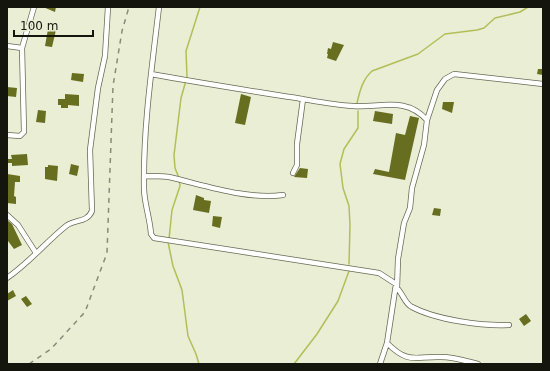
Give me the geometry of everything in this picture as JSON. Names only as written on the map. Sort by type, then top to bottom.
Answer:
[{"type":"street","points":[[7,135],[20,136],[24,132],[22,48],[34,7]]},
{"type":"street","points":[[7,278],[67,225],[86,219],[92,211],[90,150],[98,88],[105,56],[108,7]]},
{"type":"street","points":[[159,7],[151,74],[144,176],[144,190],[151,234],[154,238],[157,240],[379,273],[396,284],[397,288],[412,307],[460,321],[489,325],[509,325]]},
{"type":"street","points":[[7,46],[22,48]]},
{"type":"street","points":[[151,74],[203,84],[354,106],[395,104],[418,110],[426,120]]},
{"type":"street","points":[[380,364],[387,344],[404,223],[410,208],[412,188],[424,145],[426,120],[444,79],[454,74],[543,84]]},
{"type":"street","points":[[293,173],[297,165],[297,144],[304,99]]},
{"type":"street","points":[[144,176],[168,177],[204,187],[251,195],[283,195]]},
{"type":"street","points":[[7,215],[18,225],[36,253]]},
{"type":"street","points":[[387,344],[397,353],[414,360],[432,357],[452,357],[478,364]]},
{"type":"building","points":[[43,7],[56,7],[55,12]]},
{"type":"building","points":[[48,29],[56,30],[52,47],[45,46]]},
{"type":"building","points":[[333,42],[344,45],[336,61],[327,58],[328,48],[331,49]]},
{"type":"building","points":[[538,69],[543,69],[543,75],[537,74]]},
{"type":"building","points":[[72,73],[84,74],[83,82],[71,80]]},
{"type":"building","points":[[7,87],[17,88],[16,97],[7,96]]},
{"type":"building","points":[[65,94],[79,95],[79,106],[68,105],[68,108],[61,108],[61,105],[58,105],[58,99],[65,99]]},
{"type":"building","points":[[241,94],[251,97],[245,125],[235,123]]},
{"type":"building","points":[[443,102],[454,102],[452,113],[442,109]]},
{"type":"building","points":[[38,110],[46,111],[45,123],[36,122]]},
{"type":"building","points":[[375,111],[393,114],[392,124],[373,121]]},
{"type":"building","points":[[410,116],[419,118],[405,180],[373,174],[375,169],[389,172],[396,133],[405,135]]},
{"type":"building","points":[[27,154],[28,165],[12,166],[12,163],[8,163],[8,159],[12,159],[11,155]]},
{"type":"building","points":[[71,164],[79,166],[77,176],[69,174]]},
{"type":"building","points":[[48,165],[58,166],[57,181],[45,179],[45,167],[48,167]]},
{"type":"building","points":[[300,168],[308,169],[307,178],[294,177]]},
{"type":"building","points":[[7,174],[20,176],[20,182],[15,182],[14,196],[16,197],[16,204],[7,203]]},
{"type":"building","points":[[196,195],[204,198],[204,200],[211,201],[209,213],[193,210]]},
{"type":"building","points":[[434,208],[441,209],[440,216],[432,215]]},
{"type":"building","points":[[213,216],[222,217],[220,228],[212,226]]},
{"type":"building","points":[[7,220],[12,224],[22,245],[14,249],[8,241],[7,242]]},
{"type":"building","points":[[13,290],[16,296],[7,301],[7,294]]},
{"type":"building","points":[[26,296],[32,304],[27,307],[21,299]]},
{"type":"building","points":[[526,314],[531,321],[524,326],[519,319]]},
{"type":"waterway","points":[[169,239],[172,210],[180,186],[175,168],[174,155],[181,98],[187,77],[186,51],[200,7]]},
{"type":"waterway","points":[[357,103],[362,85],[372,71],[418,54],[445,34],[484,28],[495,18],[520,12],[528,7]]},
{"type":"waterway","points":[[349,264],[349,206],[343,188],[340,164],[344,149],[358,128],[358,111]]},
{"type":"waterway","points":[[168,242],[173,266],[182,290],[188,336],[199,364]]},
{"type":"waterway","points":[[294,364],[317,334],[338,301],[349,271]]},
{"type":"railway","points":[[29,364],[51,349],[85,312],[107,253],[113,86],[122,31],[129,7]]}]
